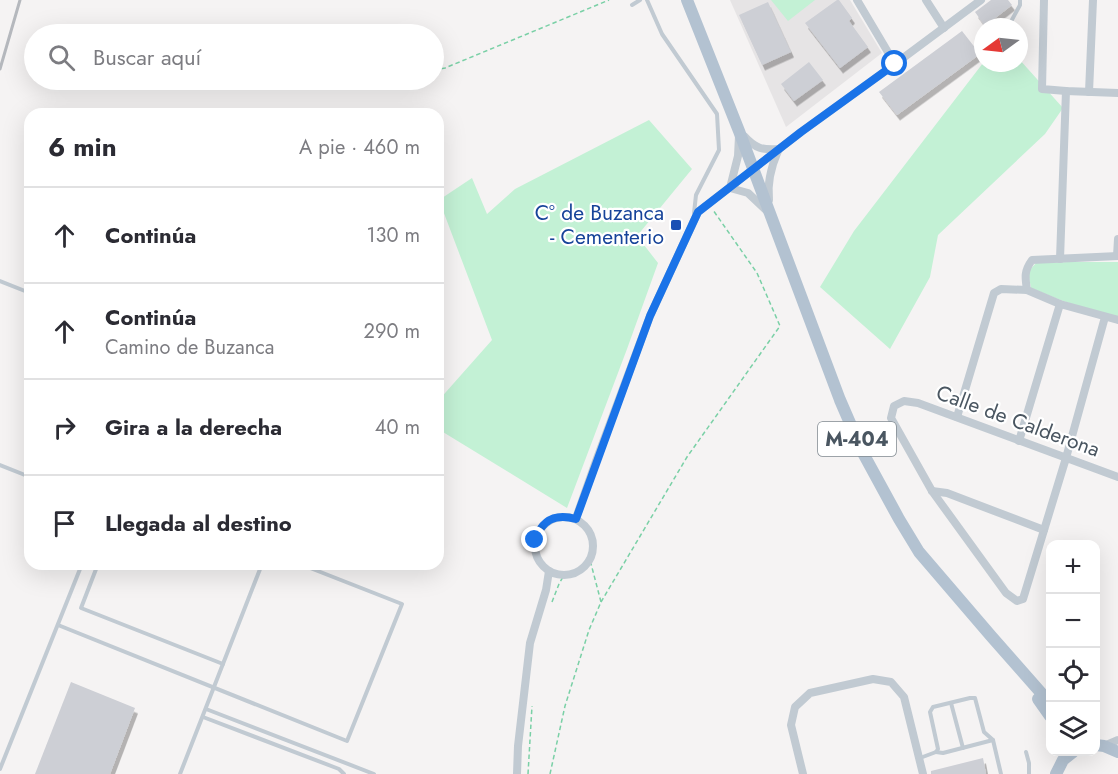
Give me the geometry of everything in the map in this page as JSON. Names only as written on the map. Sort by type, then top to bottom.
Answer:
[{"type":"main road","name":"M-404","points":[[687,0],[739,130],[840,400],[863,453],[919,552],[1049,702]]},
{"type":"main road","name":"M-404","points":[[991,636],[1046,711]]},
{"type":"main road","points":[[1100,746],[1118,752]]},
{"type":"main road","points":[[1056,774],[1062,756]]},
{"type":"street","points":[[857,0],[895,64]]},
{"type":"street","points":[[926,0],[944,28]]},
{"type":"street","points":[[576,519],[650,316],[698,212],[801,132],[981,0]]},
{"type":"street","points":[[1044,0],[1042,89],[1118,93]]},
{"type":"street","points":[[1089,92],[1093,0]]},
{"type":"street","points":[[1060,259],[1066,91]]},
{"type":"street","points":[[739,130],[752,145],[764,150],[779,149]]},
{"type":"street","points":[[730,188],[738,156],[739,130]]},
{"type":"street","points":[[771,215],[768,188],[772,165],[779,149]]},
{"type":"street","points":[[730,188],[748,193],[771,215]]},
{"type":"street","points":[[1028,290],[1026,268],[1032,260],[1118,256],[1118,239]]},
{"type":"street","points":[[957,417],[994,293],[1000,289],[1028,290],[1060,304],[1118,320]]},
{"type":"street","points":[[1019,441],[1060,304]]},
{"type":"street","points":[[932,491],[1006,593],[1017,601],[1023,599],[1106,316]]},
{"type":"street","name":"Calle de Calderona","points":[[932,491],[891,418],[894,406],[904,401],[918,403],[1117,475]]},
{"type":"street","points":[[932,491],[947,493],[1044,530]]},
{"type":"street","points":[[567,516],[576,519],[584,524],[592,538],[593,551],[590,560],[579,571],[557,574],[541,565],[535,553],[538,531],[546,522],[556,517],[567,516]]},
{"type":"street","points":[[517,774],[530,643],[546,590],[557,574]]},
{"type":"street","points":[[803,774],[791,724],[795,707],[810,693],[873,679],[891,682],[904,697],[923,774]]},
{"type":"street","points":[[1100,744],[1118,740]]},
{"type":"lane","points":[[632,5],[640,0]]},
{"type":"lane","points":[[647,0],[662,34],[717,114],[719,150],[696,195],[694,220]]},
{"type":"lane","points":[[1013,18],[1020,5],[1020,0]]},
{"type":"lane","points":[[0,281],[24,291]]},
{"type":"lane","points":[[0,465],[24,475]]},
{"type":"lane","points":[[0,769],[80,570]]},
{"type":"lane","points":[[97,570],[81,608],[223,664]]},
{"type":"lane","points":[[180,774],[260,570]]},
{"type":"lane","points":[[58,625],[347,741],[402,604],[315,570]]},
{"type":"lane","points":[[936,752],[938,749],[930,712],[933,707],[975,698],[984,732],[993,740],[1001,774]]},
{"type":"lane","points":[[951,703],[963,748]]},
{"type":"lane","points":[[206,709],[374,774]]},
{"type":"lane","points":[[202,717],[339,770],[344,774]]},
{"type":"lane","points":[[919,758],[936,752],[943,753],[993,740]]},
{"type":"lane","points":[[1026,752],[1029,774]]},
{"type":"path","points":[[444,68],[609,0]]},
{"type":"path","points":[[550,774],[565,706],[589,630],[601,602],[687,457],[780,326],[757,273],[708,204]]},
{"type":"path","points":[[590,560],[601,602]]},
{"type":"path","points":[[551,605],[559,584],[557,574]]},
{"type":"path","points":[[528,774],[532,703]]},
{"type":"shaded area","points":[[730,0],[850,0],[882,53],[786,127]]},
{"type":"green space","points":[[771,0],[815,0],[788,21]]},
{"type":"green space","points":[[1028,69],[1063,108],[1045,134],[938,235],[930,277],[890,349],[820,287],[854,231],[976,72],[1028,72]]},
{"type":"green space","points":[[649,120],[692,169],[637,236],[658,263],[567,508],[444,433],[444,394],[492,340],[444,213],[444,197],[472,178],[487,214],[515,189]]},
{"type":"green space","points":[[1118,262],[1118,318],[1063,301],[1031,288],[1028,272],[1036,263]]},
{"type":"building","points":[[837,0],[852,18],[849,21],[868,47],[840,68],[805,23]]},
{"type":"building","points":[[991,0],[1008,0],[1012,5],[995,18],[979,18],[975,12]]},
{"type":"building","points":[[768,2],[791,52],[762,65],[739,15]]},
{"type":"building","points":[[962,31],[974,46],[974,58],[897,115],[879,92]]},
{"type":"building","points":[[809,62],[823,80],[794,101],[781,84]]},
{"type":"building","points":[[71,682],[135,708],[110,774],[35,774]]},
{"type":"building","points":[[983,758],[986,774],[931,774],[931,771]]},
{"type":"railway","points":[[0,69],[20,0]]},
{"type":"place","name":"Cº de Buzanca - Cementerio","points":[[676,225]]},
{"type":"route","points":[[535,540],[538,531],[546,522],[556,517],[567,516],[576,519],[650,316],[698,212],[801,132],[895,64]]}]
